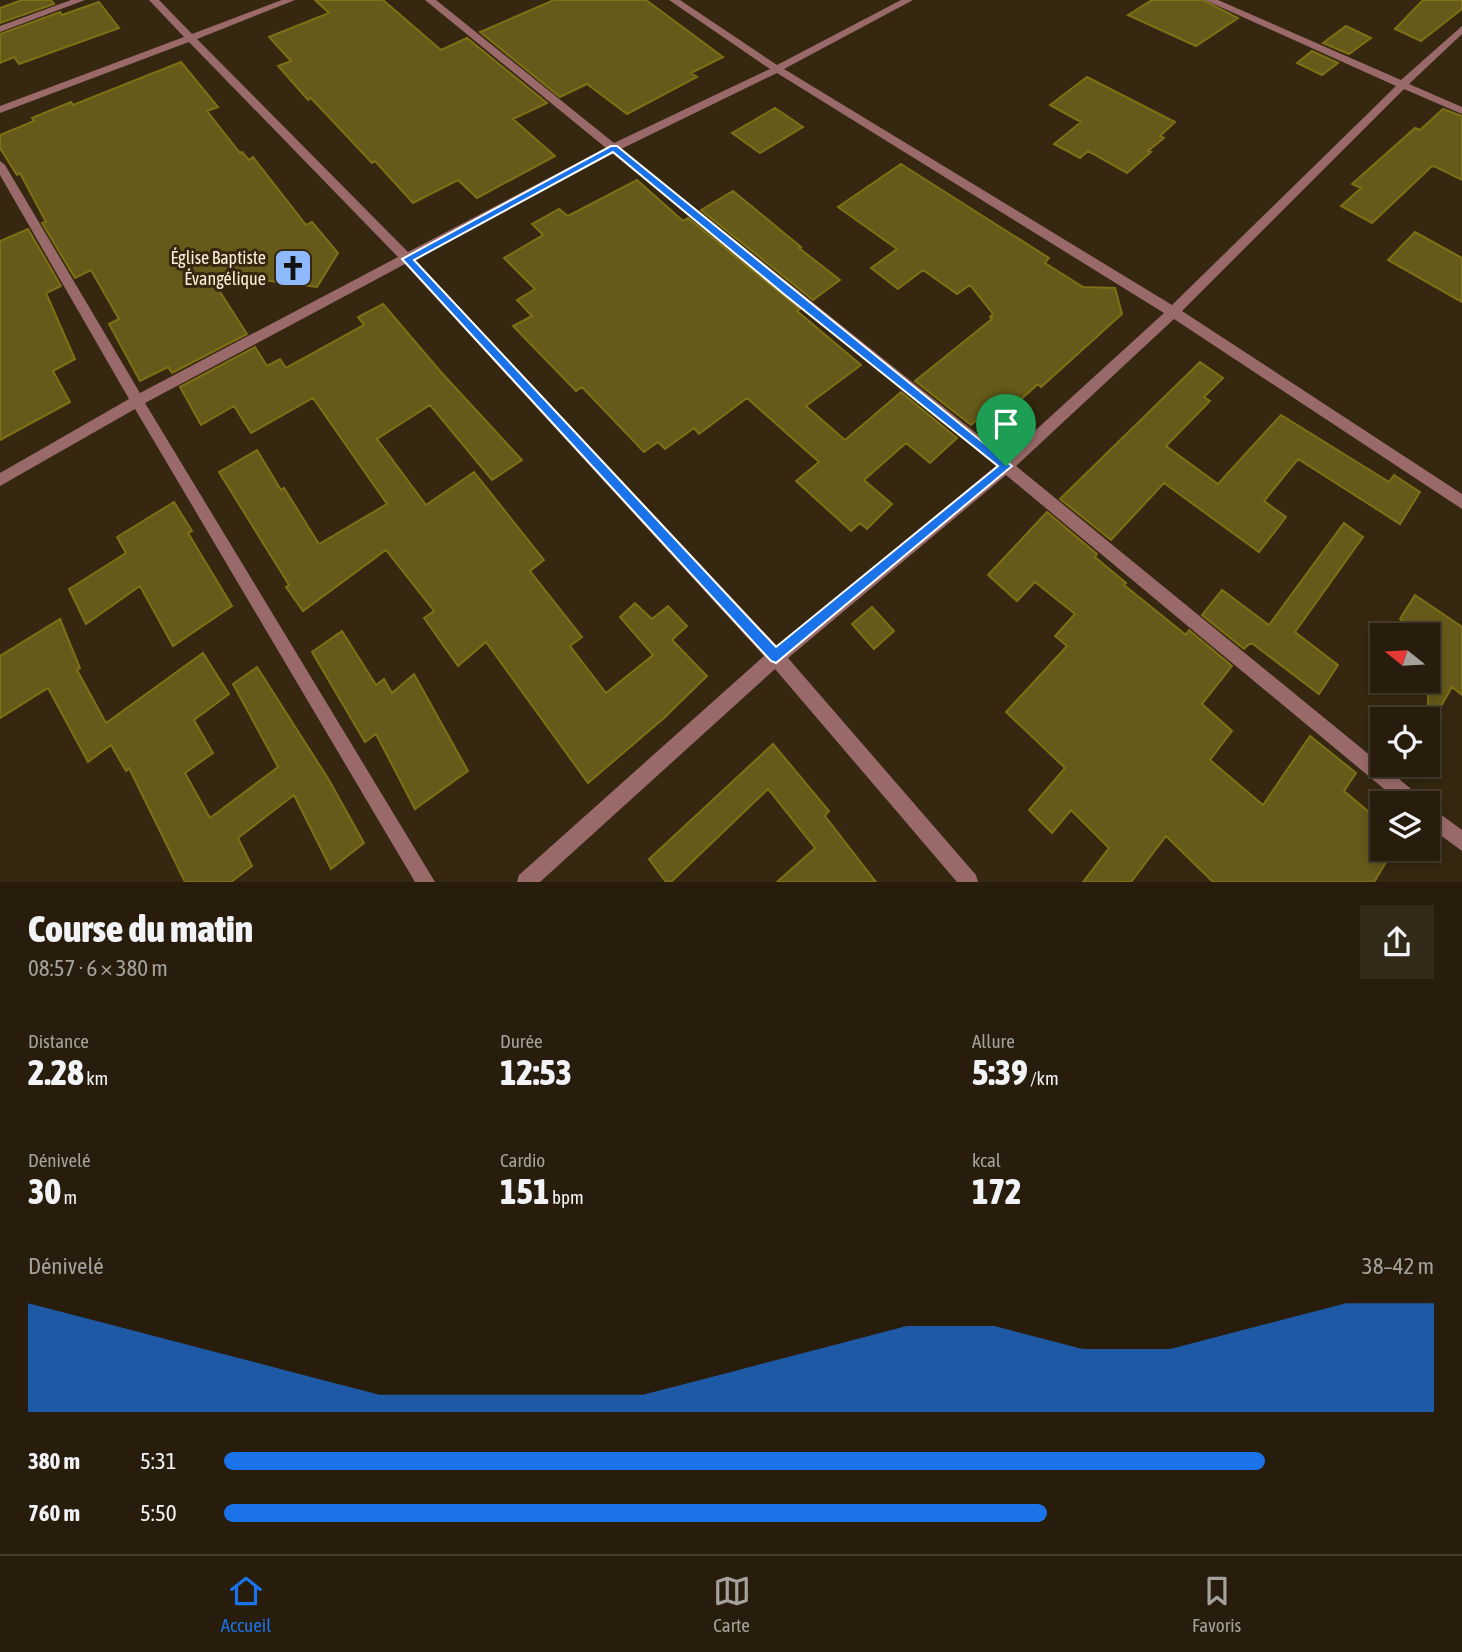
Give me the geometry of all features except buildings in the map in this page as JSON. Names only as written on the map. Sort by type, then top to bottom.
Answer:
[{"type":"street","points":[[0,29],[80,0]]},
{"type":"street","points":[[154,0],[407,259],[776,656],[969,882]]},
{"type":"street","points":[[0,110],[290,0]]},
{"type":"street","points":[[430,0],[1006,466],[1400,791]]},
{"type":"street","points":[[674,0],[777,69],[1173,312],[1462,502]]},
{"type":"street","points":[[0,480],[137,401],[614,148],[777,69],[908,0]]},
{"type":"street","points":[[1210,0],[1462,111]]},
{"type":"street","points":[[526,882],[776,656],[1006,466],[1173,312],[1462,29]]},
{"type":"street","points":[[0,165],[137,401],[426,882]]},
{"type":"street","points":[[1440,824],[1462,842]]},
{"type":"place","name":"Église Baptiste Évangélique","points":[[293,268]]},
{"type":"route","points":[[614,148],[788,292],[1006,466],[776,656],[407,259],[614,148]]}]
